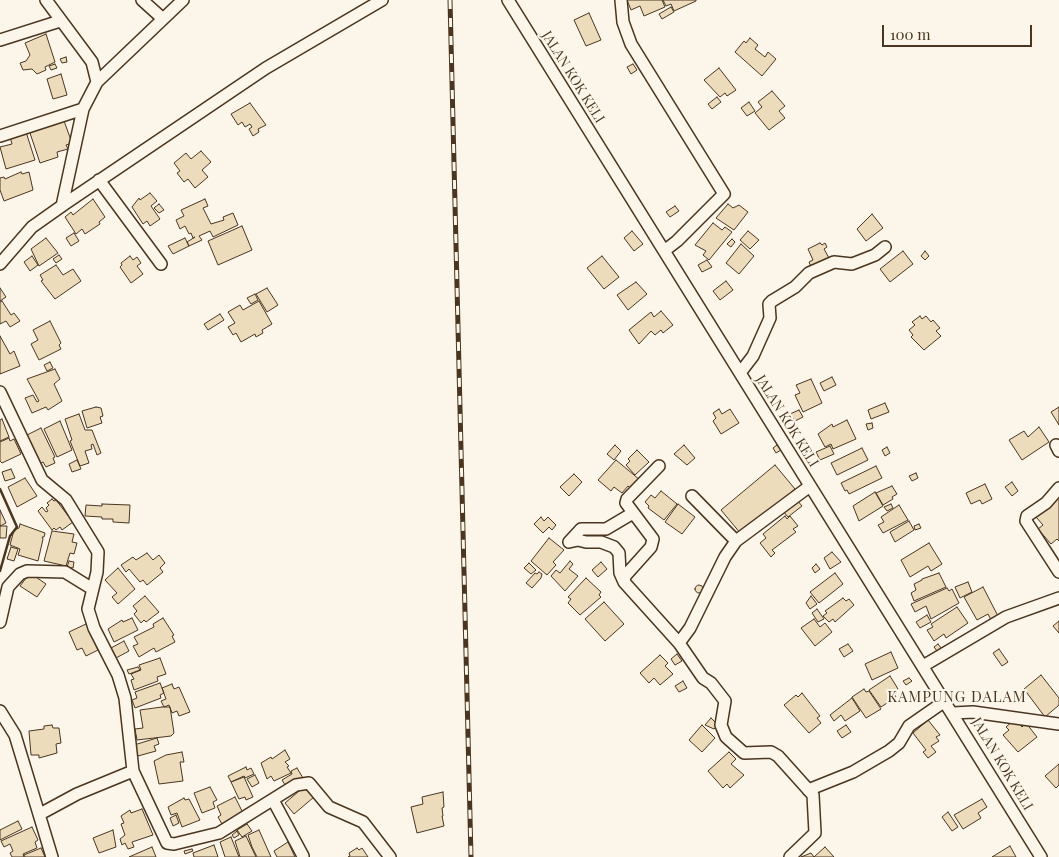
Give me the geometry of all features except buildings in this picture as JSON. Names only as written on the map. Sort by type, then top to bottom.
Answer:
[{"type":"street","points":[[46,0],[92,62],[97,82]]},
{"type":"street","points":[[142,0],[162,18]]},
{"type":"street","points":[[0,264],[32,227],[99,180],[266,68],[382,0]]},
{"type":"street","points":[[621,0],[623,22],[631,44],[724,194],[677,241],[664,251]]},
{"type":"street","name":"JALAN KOK KELI","points":[[512,1],[664,251],[1041,857]]},
{"type":"street","points":[[62,206],[83,109],[97,82],[178,2]]},
{"type":"street","points":[[0,40],[60,21]]},
{"type":"street","points":[[0,136],[83,109]]},
{"type":"street","points":[[99,180],[161,264]]},
{"type":"street","points":[[740,373],[753,356],[770,318],[769,304],[772,301],[795,287],[809,273],[834,262],[852,264],[874,255],[885,247]]},
{"type":"street","points":[[0,392],[42,480],[66,500],[98,552],[97,572],[91,588],[88,609],[90,619],[118,674],[125,698],[133,771],[166,843],[174,844],[219,833],[296,785],[309,783],[329,807],[363,822],[390,857]]},
{"type":"street","points":[[624,582],[625,576],[651,547],[653,539],[626,503],[627,499],[659,466]]},
{"type":"street","points":[[679,643],[690,628],[725,557],[736,542],[810,486]]},
{"type":"street","points":[[1059,488],[1046,503],[1027,516],[1026,521],[1059,572]]},
{"type":"street","points":[[692,496],[736,542]]},
{"type":"street","points":[[633,512],[606,529],[580,530],[569,542],[578,540],[601,542],[614,547],[619,553],[620,573],[624,582],[679,643],[703,678],[711,683],[725,701],[721,725],[726,737],[744,752],[771,752],[778,756],[808,790],[815,802],[815,833],[790,857]]},
{"type":"street","points":[[0,622],[5,595],[10,583],[20,574],[27,571],[65,572],[91,588]]},
{"type":"street","points":[[923,666],[1006,617],[1059,598]]},
{"type":"street","points":[[808,790],[853,772],[889,751],[899,742],[909,726],[945,701]]},
{"type":"street","points":[[0,711],[16,735],[52,857]]},
{"type":"street","points":[[953,713],[973,712],[1059,724]]},
{"type":"street","points":[[40,814],[77,794],[133,771]]},
{"type":"street","points":[[273,800],[303,856]]},
{"type":"railway","points":[[450,0],[471,857]]},
{"type":"wall","points":[[0,489],[17,527],[10,536],[0,571]]},
{"type":"district","name":"KAMPUNG DALAM","points":[[957,697]]}]
